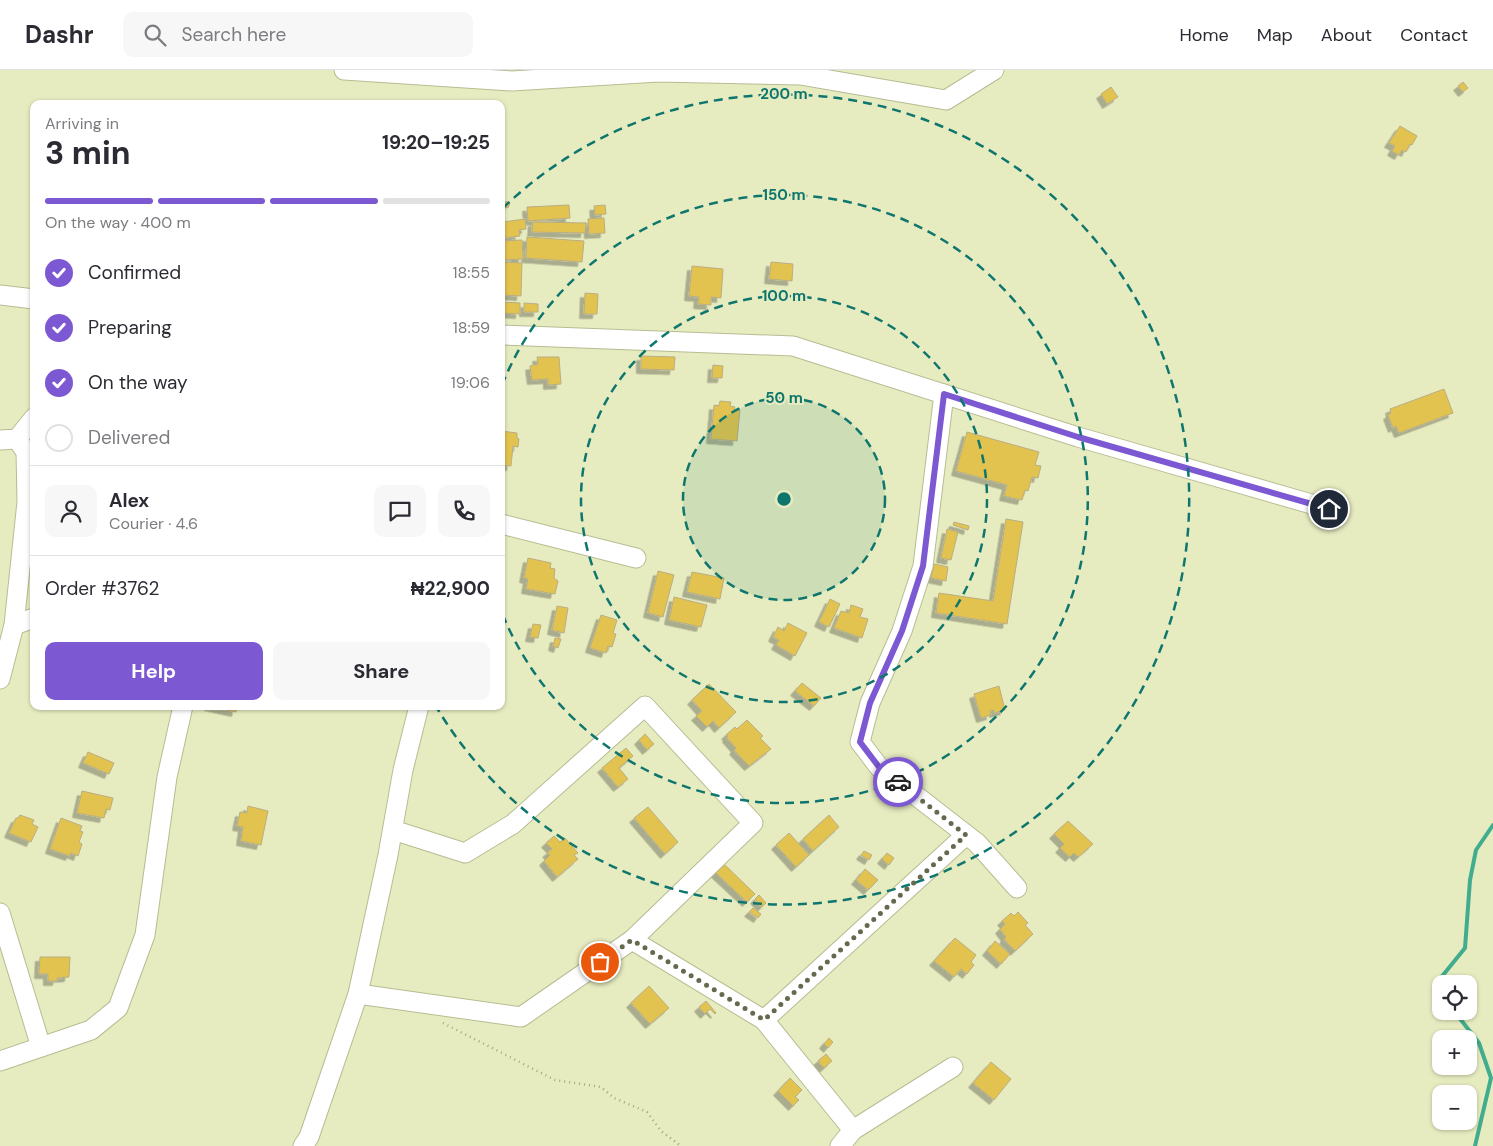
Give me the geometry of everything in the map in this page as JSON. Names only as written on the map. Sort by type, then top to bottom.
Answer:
[{"type":"street","points":[[344,70],[512,81],[658,72],[800,75],[946,100],[994,70]]},
{"type":"street","points":[[0,295],[30,299]]},
{"type":"street","points":[[505,335],[793,346],[1078,437],[1329,509]]},
{"type":"street","points":[[944,394],[923,566],[902,631],[870,703],[860,742],[879,767],[977,844],[1017,888]]},
{"type":"street","points":[[0,679],[14,625],[27,502],[26,452],[8,439],[30,421]]},
{"type":"street","points":[[505,525],[636,558]]},
{"type":"street","points":[[14,625],[30,619]]},
{"type":"street","points":[[358,994],[521,1017],[632,940],[753,823],[645,706],[513,824],[465,853],[393,830]]},
{"type":"street","points":[[0,1061],[91,1030],[118,1008],[145,935],[167,777],[181,710]]},
{"type":"street","points":[[303,1146],[309,1137],[358,994],[393,830],[403,770],[418,710]]},
{"type":"street","points":[[764,1020],[966,835]]},
{"type":"street","points":[[0,913],[41,1047]]},
{"type":"street","points":[[632,940],[764,1020],[852,1130]]},
{"type":"street","points":[[840,1146],[852,1130],[953,1067]]},
{"type":"path","points":[[436,1020],[555,1080],[601,1088],[614,1098],[647,1112],[661,1131],[681,1146]]},
{"type":"building","points":[[1463,82],[1468,88],[1463,92],[1458,86]]},
{"type":"building","points":[[1111,87],[1118,97],[1107,104],[1101,94]]},
{"type":"building","points":[[1400,126],[1417,136],[1406,152],[1402,150],[1399,155],[1392,151],[1395,146],[1389,143]]},
{"type":"building","points":[[505,201],[510,203],[508,208],[505,207]]},
{"type":"building","points":[[569,205],[570,218],[528,221],[527,207]]},
{"type":"building","points":[[605,205],[606,214],[595,215],[594,206]]},
{"type":"building","points":[[604,218],[605,233],[589,234],[588,219]]},
{"type":"building","points":[[525,219],[526,229],[519,230],[520,236],[505,238],[505,222]]},
{"type":"building","points":[[533,222],[586,223],[585,233],[532,232]]},
{"type":"building","points":[[527,237],[584,241],[582,262],[526,258]]},
{"type":"building","points":[[522,240],[523,259],[505,260],[505,241]]},
{"type":"building","points":[[505,262],[522,263],[521,296],[505,295]]},
{"type":"building","points":[[771,262],[793,264],[792,281],[769,279]]},
{"type":"building","points":[[692,266],[723,269],[721,298],[711,297],[711,305],[698,304],[699,297],[689,296]]},
{"type":"building","points":[[585,293],[598,294],[597,314],[584,314]]},
{"type":"building","points":[[505,302],[520,303],[520,314],[505,313]]},
{"type":"building","points":[[524,303],[538,304],[538,312],[524,312]]},
{"type":"building","points":[[641,356],[675,357],[674,370],[641,369]]},
{"type":"building","points":[[537,357],[559,357],[561,384],[548,385],[548,379],[532,380],[530,366],[538,364]]},
{"type":"building","points":[[713,365],[723,366],[722,378],[712,378]]},
{"type":"building","points":[[1444,389],[1453,413],[1399,433],[1396,426],[1393,428],[1388,415],[1391,413],[1390,409]]},
{"type":"building","points":[[720,401],[731,402],[730,406],[740,410],[737,441],[711,439],[714,405],[719,406]]},
{"type":"building","points":[[505,432],[517,433],[517,438],[519,439],[518,447],[513,446],[511,466],[505,465]]},
{"type":"building","points":[[967,432],[1039,452],[1035,465],[1041,466],[1038,478],[1032,477],[1028,491],[1025,490],[1022,500],[1004,496],[1007,485],[956,471]]},
{"type":"building","points":[[1006,519],[1023,522],[1007,624],[936,613],[939,593],[993,601]]},
{"type":"building","points":[[954,522],[969,526],[968,530],[953,525]]},
{"type":"building","points":[[947,529],[958,532],[951,560],[941,558]]},
{"type":"building","points":[[528,558],[551,563],[550,568],[555,569],[554,578],[558,581],[555,594],[526,589],[528,579],[524,578]]},
{"type":"building","points":[[934,564],[948,567],[946,581],[931,578]]},
{"type":"building","points":[[658,571],[674,575],[663,617],[648,613]]},
{"type":"building","points":[[692,572],[724,578],[720,599],[687,592]]},
{"type":"building","points":[[674,597],[707,605],[701,627],[669,620]]},
{"type":"building","points":[[830,599],[840,604],[829,627],[819,622]]},
{"type":"building","points":[[851,605],[863,609],[860,617],[868,619],[862,638],[834,628],[841,611],[849,613]]},
{"type":"building","points":[[557,606],[568,608],[564,633],[552,630]]},
{"type":"building","points":[[601,615],[617,620],[613,633],[616,634],[612,647],[608,646],[606,653],[590,648]]},
{"type":"building","points":[[788,623],[807,633],[795,656],[776,645],[779,640],[773,637],[778,627],[784,631]]},
{"type":"building","points":[[533,624],[541,625],[538,638],[530,637]]},
{"type":"building","points":[[555,638],[561,639],[558,648],[553,646]]},
{"type":"building","points":[[802,683],[821,698],[814,706],[795,691]]},
{"type":"building","points":[[709,684],[736,712],[719,728],[713,721],[707,727],[696,716],[702,711],[692,700]]},
{"type":"building","points":[[999,686],[1005,710],[994,713],[994,710],[990,711],[991,715],[981,718],[974,694]]},
{"type":"building","points":[[747,720],[763,736],[760,738],[771,749],[749,766],[734,750],[736,748],[726,735],[735,727],[737,729]]},
{"type":"building","points":[[645,734],[654,744],[647,750],[639,740]]},
{"type":"building","points":[[626,748],[633,756],[619,768],[628,779],[618,787],[602,768]]},
{"type":"building","points":[[88,752],[114,763],[109,774],[83,763]]},
{"type":"building","points":[[82,791],[113,798],[110,810],[106,809],[104,818],[77,813]]},
{"type":"building","points":[[248,806],[268,811],[261,845],[241,841],[243,827],[237,826],[240,812],[247,813]]},
{"type":"building","points":[[648,807],[678,842],[665,854],[634,818]]},
{"type":"building","points":[[20,815],[34,820],[32,824],[38,827],[31,842],[9,833],[16,818]]},
{"type":"building","points":[[829,815],[839,827],[813,851],[803,839]]},
{"type":"building","points":[[61,818],[82,826],[80,831],[83,832],[79,842],[82,844],[78,856],[71,853],[70,856],[50,849]]},
{"type":"building","points":[[1068,821],[1093,844],[1078,857],[1074,853],[1070,857],[1060,848],[1064,844],[1054,834]]},
{"type":"building","points":[[789,833],[809,855],[796,867],[776,845]]},
{"type":"building","points":[[554,836],[560,842],[565,838],[578,853],[574,855],[578,859],[557,877],[544,861],[550,855],[547,853],[552,849],[546,843]]},
{"type":"building","points":[[864,851],[872,855],[869,860],[861,855]]},
{"type":"building","points":[[887,853],[894,858],[889,865],[882,859]]},
{"type":"building","points":[[723,863],[755,894],[747,902],[715,872]]},
{"type":"building","points":[[865,869],[878,880],[868,890],[856,880]]},
{"type":"building","points":[[759,895],[766,903],[762,907],[755,899]]},
{"type":"building","points":[[753,908],[761,914],[758,918],[749,912]]},
{"type":"building","points":[[1018,912],[1028,923],[1025,925],[1033,934],[1015,951],[1004,939],[1006,937],[1000,929],[1005,924],[1002,921],[1011,913],[1014,916]]},
{"type":"building","points":[[955,938],[976,955],[971,962],[974,965],[967,974],[961,969],[954,977],[934,961]]},
{"type":"building","points":[[995,941],[1010,954],[1001,964],[987,951]]},
{"type":"building","points":[[40,957],[70,957],[69,977],[57,978],[57,981],[48,981],[48,974],[39,974]]},
{"type":"building","points":[[649,986],[669,1008],[650,1024],[631,1003]]},
{"type":"building","points":[[706,1001],[715,1014],[710,1009],[705,1014],[699,1007]]},
{"type":"building","points":[[829,1038],[833,1042],[828,1048],[824,1044]]},
{"type":"building","points":[[826,1054],[832,1061],[824,1068],[818,1061]]},
{"type":"building","points":[[991,1062],[1011,1079],[994,1100],[973,1083]]},
{"type":"building","points":[[790,1078],[802,1090],[795,1097],[799,1100],[793,1106],[778,1091]]},
{"type":"waterway","points":[[1443,975],[1465,948],[1470,880],[1476,850],[1493,825]]},
{"type":"waterway","points":[[1461,1020],[1479,1043],[1491,1078],[1475,1146]]},
{"type":"way so far","points":[[600,962],[632,940],[764,1020],[966,835],[898,782]]},
{"type":"route","points":[[898,782],[879,767],[860,742],[870,703],[902,631],[923,566],[944,394],[1078,437],[1329,509]]}]
